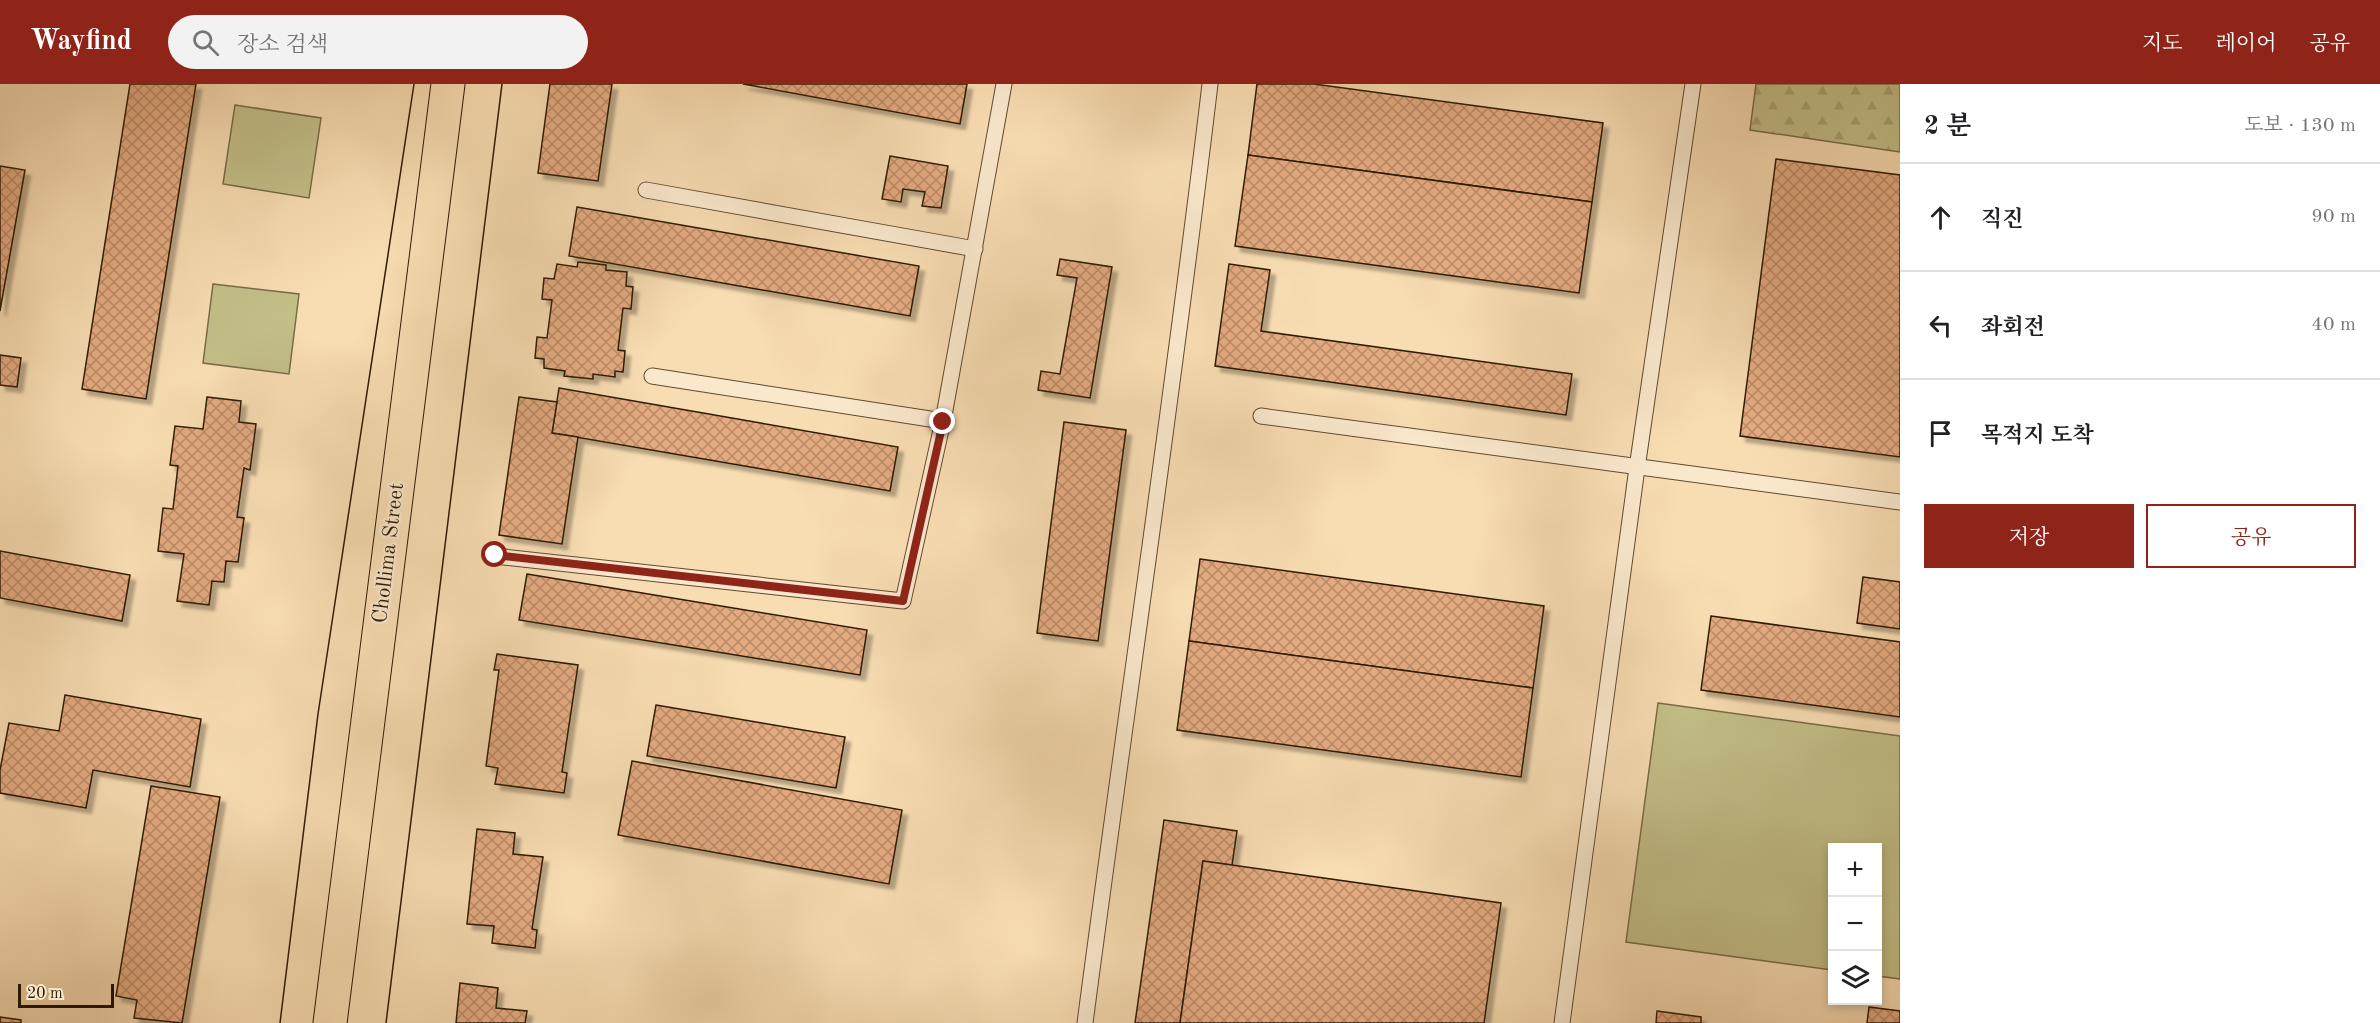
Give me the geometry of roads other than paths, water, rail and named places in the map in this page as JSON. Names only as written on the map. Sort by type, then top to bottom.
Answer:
[{"type":"highway","name":"Chollima Street","points":[[330,1023],[448,84]]},
{"type":"lane","points":[[495,555],[903,601],[943,422],[1004,84]]},
{"type":"lane","points":[[1085,1023],[1136,637],[1187,280],[1210,84]]},
{"type":"lane","points":[[1562,1023],[1637,468],[1694,84]]},
{"type":"lane","points":[[646,190],[975,249]]},
{"type":"lane","points":[[652,375],[943,422]]},
{"type":"lane","points":[[1261,416],[1900,502]]},
{"type":"tram line","points":[[280,1023],[318,714],[414,84]]},
{"type":"tram line","points":[[386,1023],[502,84]]}]
